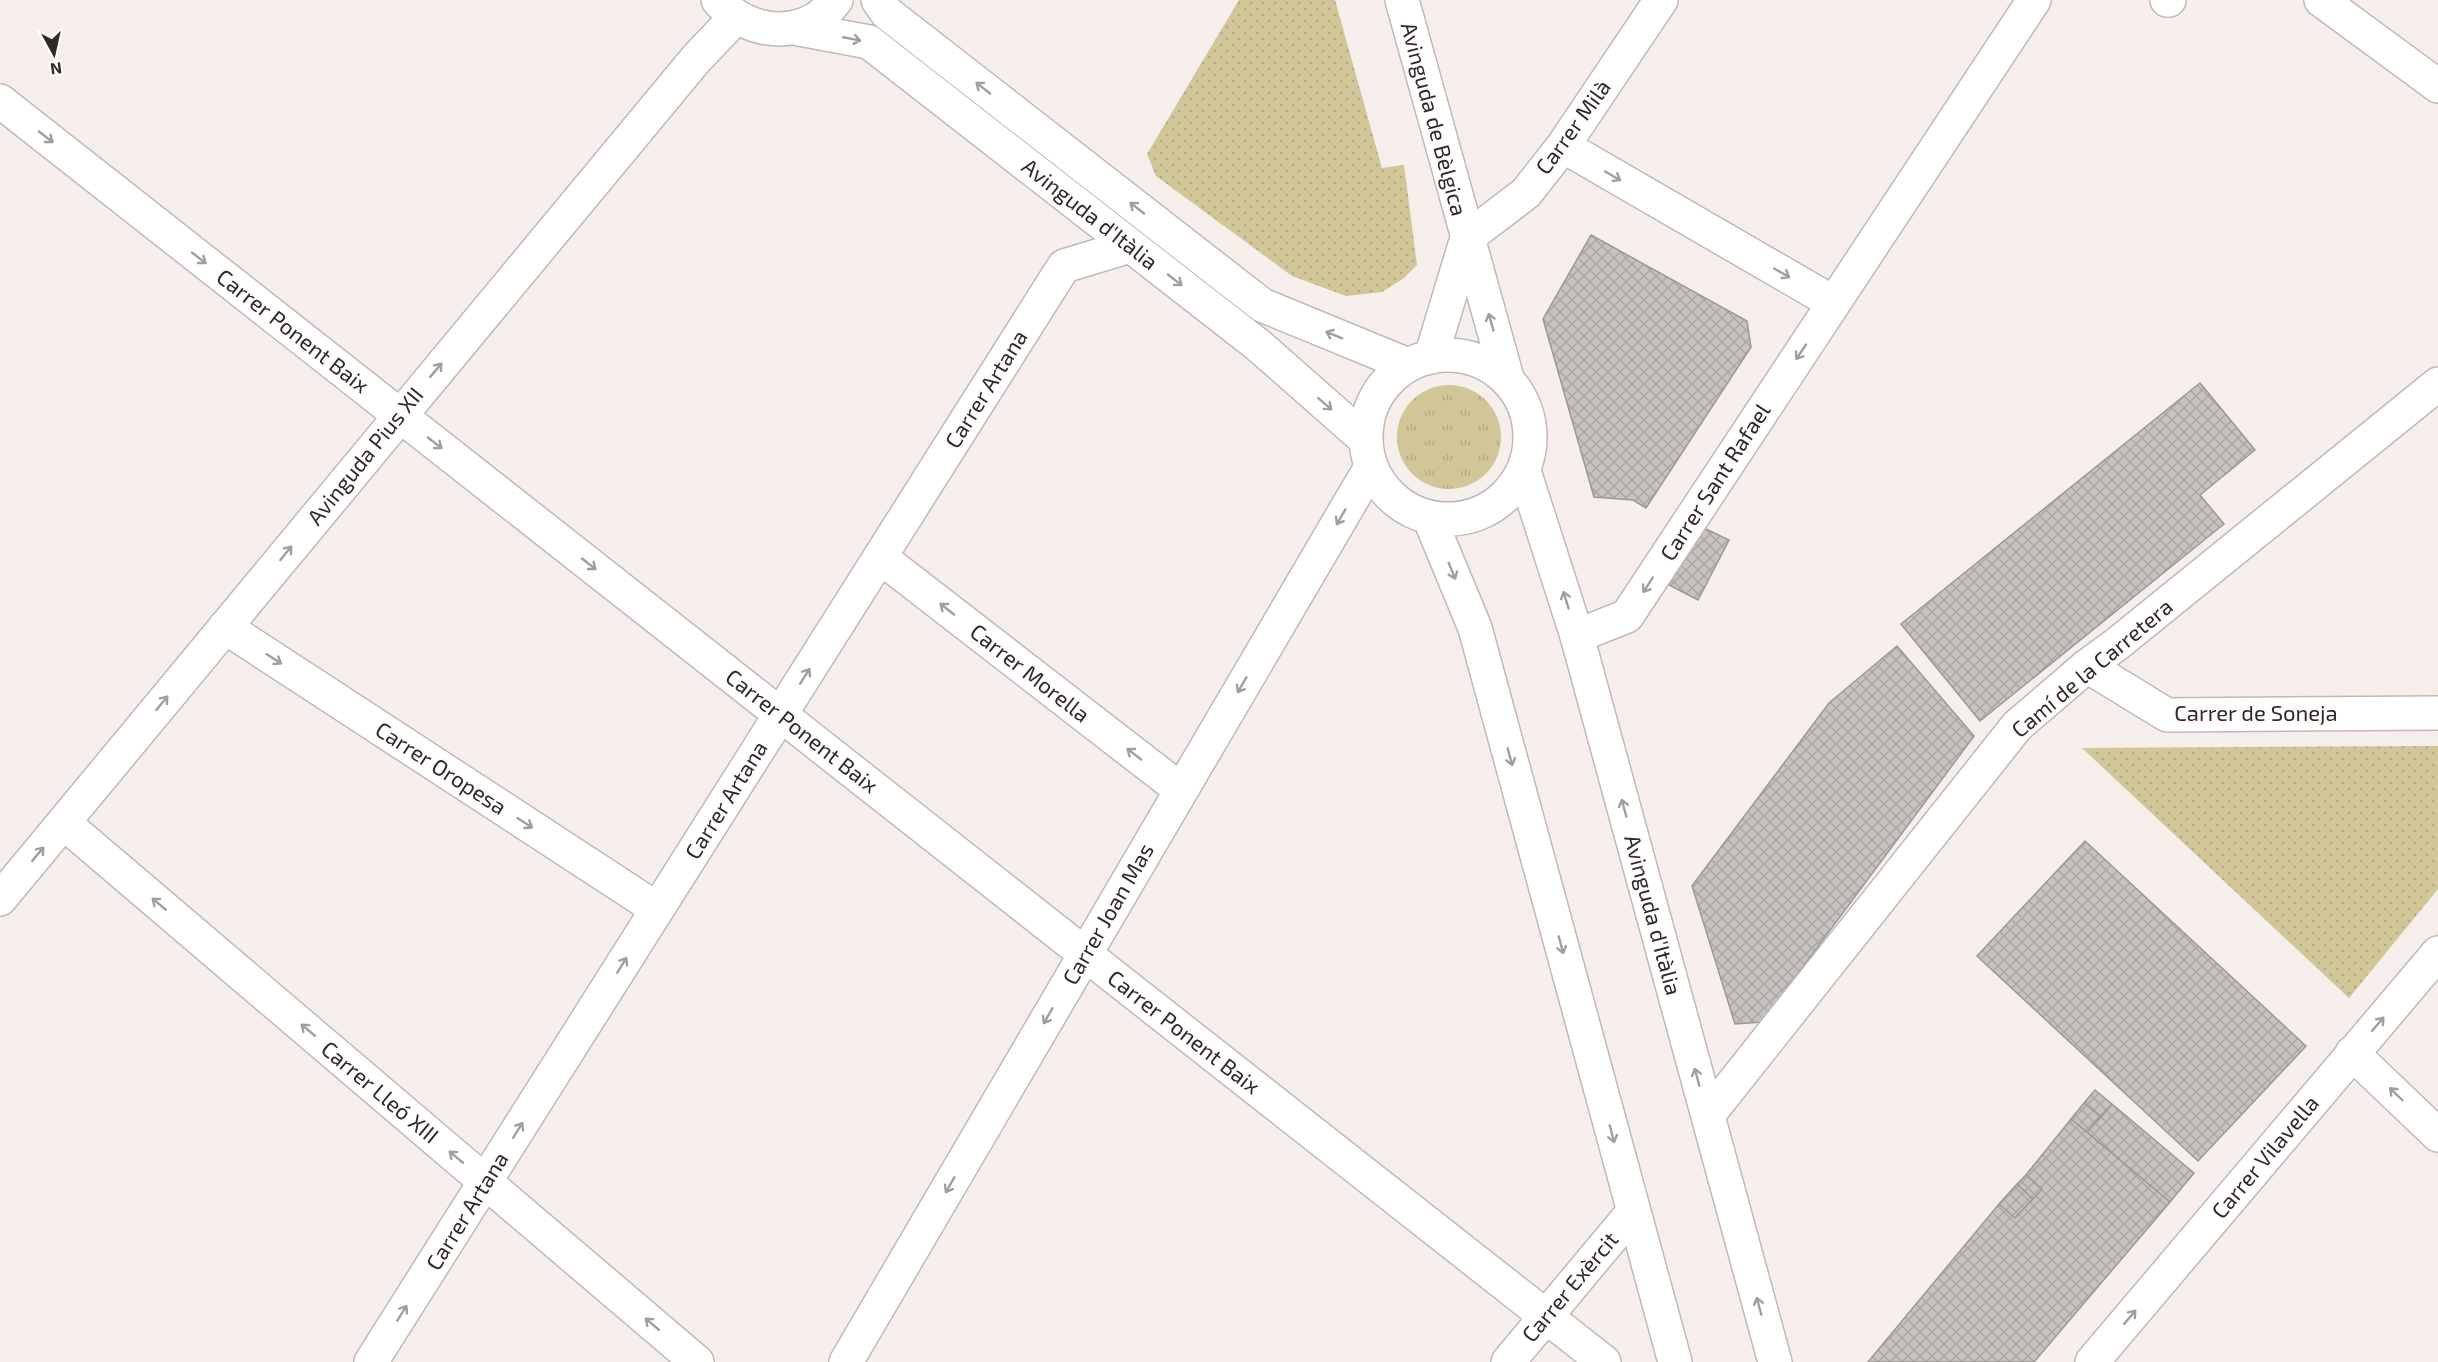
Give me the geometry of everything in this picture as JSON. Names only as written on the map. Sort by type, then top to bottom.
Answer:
[{"type":"street","points":[[727,8],[749,25],[771,30],[794,28],[816,19],[836,0]]},
{"type":"street","name":"Avinguda d'Itàlia","points":[[878,0],[887,14],[1262,305],[1420,361]]},
{"type":"street","name":"Avinguda de Bèlgica","points":[[1402,0],[1507,378]]},
{"type":"street","name":"Carrer Milà","points":[[1467,238],[1526,193],[1563,146],[1661,0]]},
{"type":"street","name":"Carrer Sant Rafael","points":[[1577,636],[1627,616],[2034,0]]},
{"type":"street","points":[[2321,0],[2438,87]]},
{"type":"street","name":"Avinguda Pius XII","points":[[0,899],[688,68],[727,8]]},
{"type":"street","name":"Avinguda d'Itàlia","points":[[794,28],[869,42],[1258,345],[1368,453]]},
{"type":"street","name":"Carrer Ponent Baix","points":[[0,101],[1604,1362]]},
{"type":"street","points":[[1563,146],[1834,303]]},
{"type":"street","name":"Avinguda de Bèlgica","points":[[1420,361],[1467,238]]},
{"type":"street","name":"Carrer Artana","points":[[371,1362],[1064,266],[1130,246]]},
{"type":"street","points":[[1459,355],[1484,363],[1507,378],[1522,399],[1530,422],[1531,447],[1524,471],[1508,495],[1485,512],[1458,520],[1429,518],[1404,507],[1385,490],[1368,453],[1368,418],[1376,397],[1390,379],[1420,361],[1459,355]]},
{"type":"street","name":"Camí de la Carretera","points":[[1708,1115],[2018,726],[2087,666],[2126,637],[2438,384]]},
{"type":"street","name":"Carrer Joan Mas","points":[[846,1362],[1180,790],[1368,453]]},
{"type":"street","name":"Avinguda d'Itàlia","points":[[1524,471],[1577,636],[1775,1362]]},
{"type":"street","points":[[1429,518],[1475,628],[1675,1362]]},
{"type":"street","name":"Carrer Morella","points":[[880,557],[1180,790]]},
{"type":"street","name":"Carrer Oropesa","points":[[225,627],[657,909]]},
{"type":"street","name":"Carrer de Soneja","points":[[2087,666],[2167,716],[2438,713]]},
{"type":"street","name":"Carrer Lleó XIII","points":[[64,822],[697,1362]]},
{"type":"street","name":"Carrer Vilavella","points":[[2092,1362],[2438,953]]},
{"type":"street","points":[[2352,1053],[2438,1135]]},
{"type":"street","name":"Carrer Exèrcit","points":[[1508,1362],[1633,1212]]},
{"type":"green space","points":[[1239,0],[1335,0],[1382,168],[1404,165],[1417,265],[1404,278],[1382,292],[1346,296],[1292,276],[1156,176],[1147,154]]},
{"type":"green space","points":[[1449,385],[1469,389],[1486,400],[1497,417],[1501,437],[1497,457],[1486,474],[1469,485],[1449,489],[1429,485],[1412,474],[1401,457],[1397,437],[1401,417],[1412,400],[1429,389]]},
{"type":"green space","points":[[2438,746],[2438,889],[2349,998],[2082,748]]},
{"type":"building","points":[[1591,235],[1747,321],[1751,347],[1646,508],[1633,500],[1594,497],[1543,319]]},
{"type":"building","points":[[2200,383],[2255,450],[2200,495],[2224,524],[1980,721],[1901,624]]},
{"type":"building","points":[[1700,526],[1729,540],[1698,600],[1669,585]]},
{"type":"building","points":[[1897,646],[1974,736],[1762,1022],[1735,1024],[1692,886],[1829,703]]},
{"type":"building","points":[[2085,841],[2306,1046],[2198,1161],[1977,956]]},
{"type":"building","points":[[2095,1090],[2112,1104],[2101,1117],[2084,1103]]},
{"type":"building","points":[[2084,1103],[2101,1117],[2087,1132],[2071,1119]]},
{"type":"building","points":[[2112,1104],[2194,1173],[2170,1202],[2087,1132]]},
{"type":"building","points":[[2071,1119],[2170,1202],[2034,1362],[1868,1362],[1999,1204],[2015,1218],[2042,1189],[2026,1175]]},
{"type":"building","points":[[2026,1175],[2042,1189],[2033,1199],[2017,1184]]},
{"type":"building","points":[[2017,1184],[2033,1199],[2015,1218],[1999,1204]]}]
